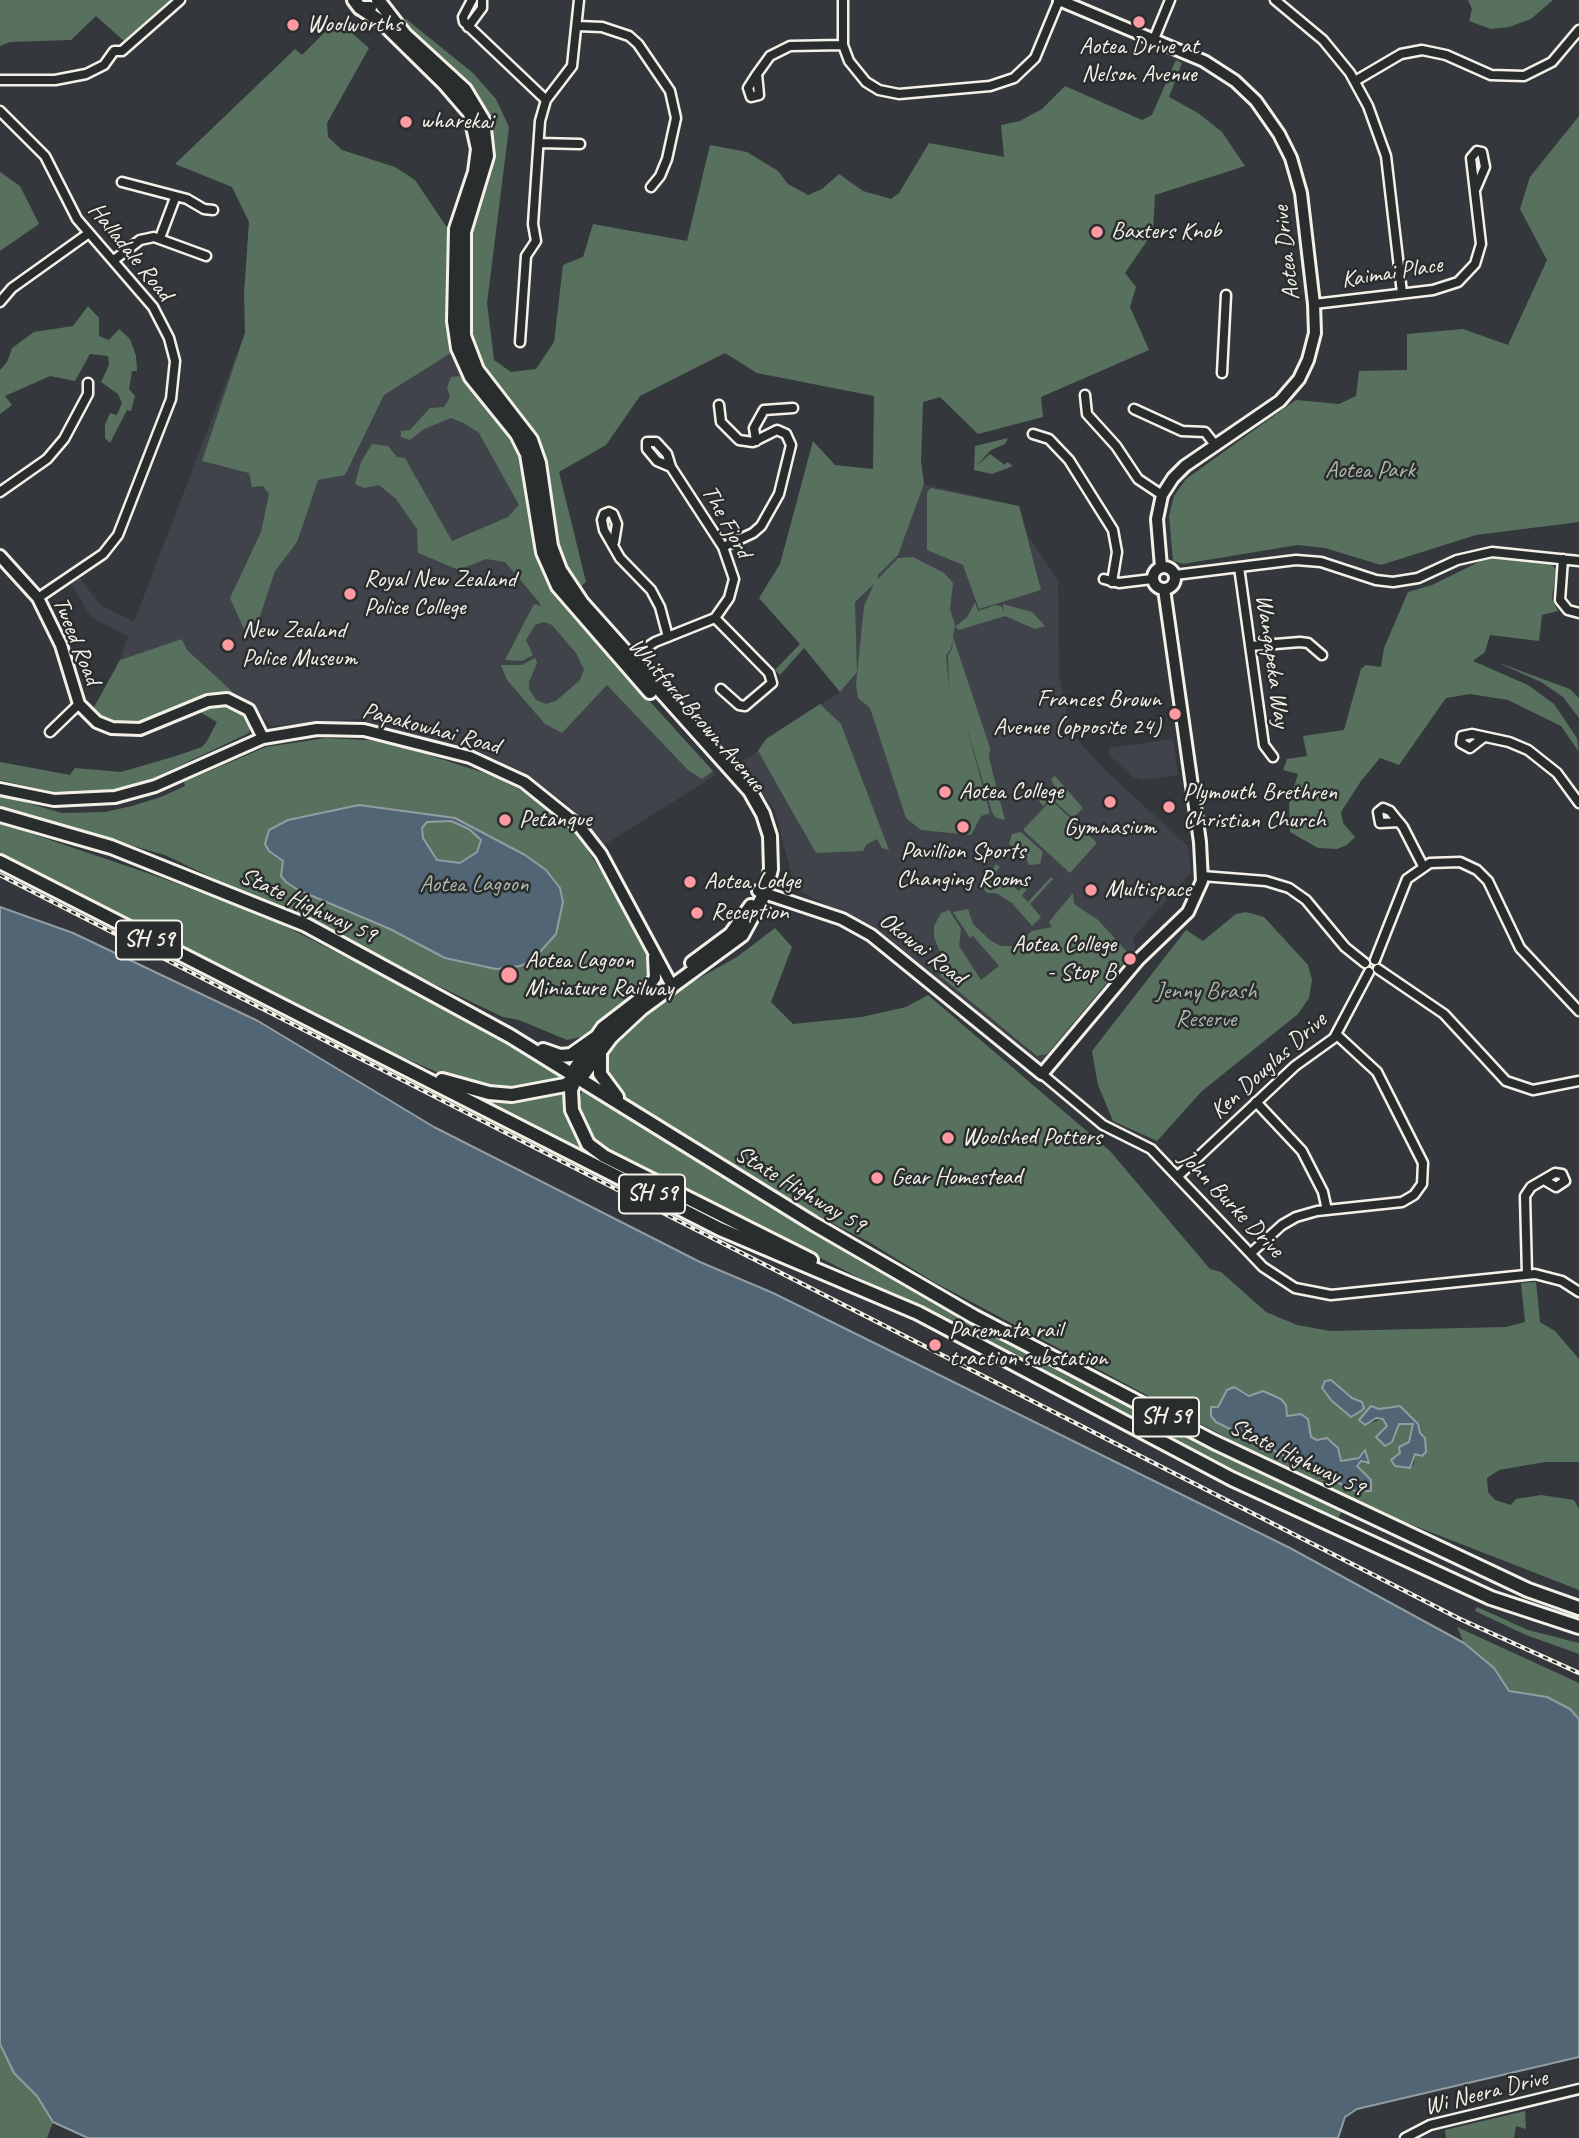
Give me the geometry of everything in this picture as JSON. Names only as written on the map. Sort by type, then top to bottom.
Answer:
[{"type":"main road","points":[[358,4],[372,7],[377,0]]},
{"type":"main road","name":"Whitford Brown Avenue","points":[[377,0],[405,35],[465,90],[482,120],[487,156],[464,232],[463,320],[466,344],[477,370],[531,440],[539,463],[551,546],[564,578],[627,660],[750,806],[763,844],[762,892],[731,934],[627,1021],[583,1074],[576,1077],[575,1069],[595,1038],[622,1011],[670,983]]},
{"type":"main road","name":"Whitford Brown Avenue","points":[[358,4],[383,23],[445,84],[470,113],[478,149],[475,172],[456,229],[454,321],[457,348],[471,377],[517,434],[527,454],[543,552],[553,578],[567,600],[627,660]]},
{"type":"main road","name":"State Highway 59","points":[[0,815],[111,847],[231,892],[376,960],[510,1036],[814,1224],[973,1316],[1214,1441],[1528,1590],[1579,1608]]},
{"type":"main road","name":"State Highway 59","points":[[0,862],[720,1228],[909,1309],[1205,1465],[1491,1598],[1579,1628]]},
{"type":"main road","points":[[510,1036],[560,1056],[578,1052],[595,1038]]},
{"type":"main road","points":[[600,1054],[602,1077],[624,1106]]},
{"type":"main road","points":[[401,1066],[466,1088],[512,1096],[565,1085],[576,1077]]},
{"type":"main road","points":[[576,1077],[570,1096],[576,1122],[588,1144],[604,1156],[909,1309]]},
{"type":"main road","points":[[1528,1590],[1579,1600]]},
{"type":"main road","points":[[1491,1598],[1507,1612],[1579,1636]]},
{"type":"street","points":[[472,0],[463,17],[468,27],[546,100]]},
{"type":"street","points":[[468,27],[482,8],[481,0]]},
{"type":"street","points":[[520,342],[526,256],[536,241],[533,224],[538,143],[546,100],[569,73],[579,0]]},
{"type":"street","points":[[843,0],[843,44],[849,61],[860,78],[889,93],[997,84],[1014,78],[1035,58],[1059,0]]},
{"type":"street","name":"Aotea Drive","points":[[1059,0],[1204,61],[1235,81],[1255,101],[1279,134],[1291,158],[1301,193],[1314,304],[1312,349],[1299,379],[1280,401],[1179,471],[1162,495]]},
{"type":"street","points":[[1154,39],[1170,0]]},
{"type":"street","points":[[1275,0],[1310,26],[1355,82],[1368,106],[1385,156],[1402,293]]},
{"type":"street","points":[[0,80],[55,80],[86,74],[104,65],[114,51],[122,51],[180,1]]},
{"type":"street","points":[[577,26],[602,27],[629,36],[638,44],[670,91],[676,118],[667,159],[660,176],[651,187]]},
{"type":"street","points":[[1355,82],[1401,54],[1422,50],[1446,55],[1491,75],[1524,76],[1552,62],[1579,30]]},
{"type":"street","points":[[757,74],[770,56],[790,46],[843,44]]},
{"type":"street","name":"Halladale Road","points":[[0,111],[45,156],[73,212],[153,307],[170,341],[175,361],[171,399],[118,535],[103,554],[38,598]]},
{"type":"street","points":[[538,143],[580,144]]},
{"type":"street","points":[[122,182],[187,199],[204,209],[213,210]]},
{"type":"street","name":"Kaimai Place","points":[[1314,304],[1450,286],[1471,270],[1481,244],[1476,188]]},
{"type":"street","points":[[160,238],[175,198]]},
{"type":"street","points":[[0,302],[12,288],[89,233]]},
{"type":"street","points":[[114,260],[140,240],[160,238],[206,256]]},
{"type":"street","points":[[1222,373],[1226,295]]},
{"type":"street","points":[[0,492],[47,459],[64,439],[88,394],[88,383]]},
{"type":"street","points":[[1084,395],[1091,419],[1116,446],[1138,479],[1162,495],[1157,519],[1161,566]]},
{"type":"street","points":[[719,405],[719,418],[739,440],[756,441],[777,430],[786,434],[791,442],[779,494],[768,515],[753,533],[723,547]]},
{"type":"street","points":[[756,441],[754,428],[764,410],[793,408]]},
{"type":"street","points":[[1134,409],[1182,431],[1205,432],[1216,446]]},
{"type":"street","points":[[1033,434],[1049,439],[1069,460],[1113,530],[1117,545],[1108,580],[1152,579]]},
{"type":"street","name":"The Fjord","points":[[671,467],[723,547],[734,579],[729,598],[715,618]]},
{"type":"street","points":[[614,542],[621,558],[651,590],[668,637]]},
{"type":"street","points":[[1175,575],[1312,561],[1336,565],[1376,580],[1393,582],[1418,578],[1457,560],[1483,553],[1579,561]]},
{"type":"street","name":"Tweed Road","points":[[0,556],[38,598],[61,645],[79,704],[104,726],[141,729],[208,701],[227,699],[249,710],[263,738]]},
{"type":"street","points":[[1563,559],[1560,600],[1568,610],[1579,613]]},
{"type":"street","points":[[1161,566],[1168,567],[1175,575],[1173,584],[1164,589],[1156,586],[1152,579],[1155,570],[1161,566]]},
{"type":"street","name":"Wangapeka Way","points":[[1239,567],[1265,744],[1273,757]]},
{"type":"street","points":[[1042,1074],[1138,960],[1188,912],[1196,898],[1202,876],[1200,842],[1164,589]]},
{"type":"street","points":[[627,660],[668,637],[715,618],[769,673],[772,683],[745,706],[739,705],[721,689]]},
{"type":"street","points":[[1251,646],[1308,643],[1322,655]]},
{"type":"street","points":[[50,732],[79,704]]},
{"type":"street","name":"Papakowhai Road","points":[[0,789],[54,800],[80,801],[115,797],[155,786],[263,738],[317,729],[365,730],[470,757],[507,771],[556,804],[591,840],[670,983]]},
{"type":"street","points":[[1484,737],[1515,744],[1534,753],[1557,773],[1579,803]]},
{"type":"street","points":[[1399,822],[1423,866],[1453,861],[1472,867],[1482,874],[1492,886],[1520,948],[1579,1011]]},
{"type":"street","name":"Ken Douglas Drive","points":[[1178,1176],[1295,1066],[1337,1035],[1372,966],[1402,886],[1423,866]]},
{"type":"street","points":[[1202,876],[1266,881],[1289,888],[1306,900],[1345,947],[1444,1014],[1506,1081],[1523,1088],[1542,1090],[1579,1081]]},
{"type":"street","name":"Okowai Road","points":[[762,892],[842,919],[872,935],[1042,1074]]},
{"type":"street","name":"Papakowhai Road","points":[[622,1011],[651,985],[655,978],[651,947]]},
{"type":"street","points":[[1251,1253],[1290,1220],[1327,1210],[1405,1201],[1417,1192],[1424,1176],[1421,1159],[1377,1072],[1337,1035]]},
{"type":"street","name":"John Burke Drive","points":[[1042,1074],[1103,1125],[1152,1149],[1278,1279],[1317,1294],[1527,1273],[1553,1277],[1579,1292]]},
{"type":"street","points":[[1256,1102],[1302,1151],[1323,1192],[1327,1210]]},
{"type":"street","points":[[1527,1273],[1523,1203],[1527,1191],[1544,1180]]},
{"type":"street","name":"Wi Neera Drive","points":[[1405,2138],[1430,2125],[1579,2089]]},
{"type":"shaded area","name":"Royal New Zealand Police College","points":[[245,333],[454,351],[462,376],[520,454],[538,559],[551,587],[566,609],[716,775],[602,846],[587,824],[565,802],[517,769],[480,752],[357,719],[271,726],[252,704],[235,694],[187,650],[182,639],[120,660],[128,636],[91,617],[71,584],[80,578],[100,605],[134,622]]},
{"type":"shaded area","name":"Aotea College","points":[[924,484],[1019,506],[1029,538],[1058,580],[1059,675],[1072,734],[1107,772],[1188,846],[1191,872],[1133,938],[1136,951],[1040,1066],[873,931],[795,888],[775,811],[741,762],[758,751],[766,739],[840,692],[857,672],[855,602],[876,581],[880,570],[898,555]]},
{"type":"shaded area","points":[[1173,739],[1178,775],[1143,780],[1133,777],[1108,754],[1109,748]]},
{"type":"green space","points":[[0,0],[172,0],[124,41],[96,16],[71,40],[10,42],[0,46]]},
{"type":"green space","points":[[1468,0],[1553,0],[1531,19],[1509,27],[1491,29],[1469,21],[1472,9]]},
{"type":"green space","points":[[406,19],[473,73],[496,99],[509,127],[487,303],[494,360],[511,372],[536,369],[554,342],[563,265],[583,257],[593,224],[687,241],[710,145],[747,152],[778,171],[788,184],[808,195],[822,189],[839,174],[863,191],[891,199],[899,193],[929,143],[1004,157],[1001,125],[1020,121],[1042,109],[1065,86],[1142,120],[1152,115],[1176,60],[1182,63],[1169,97],[1198,113],[1222,132],[1245,166],[1155,195],[1153,232],[1125,273],[1136,287],[1130,307],[1149,350],[1041,397],[1043,417],[978,434],[940,397],[923,402],[921,462],[924,484],[898,555],[878,575],[878,579],[898,558],[913,557],[944,573],[953,583],[950,609],[955,625],[953,637],[990,748],[989,758],[1005,820],[996,818],[992,812],[965,722],[990,813],[981,816],[971,835],[921,830],[906,818],[870,708],[858,698],[856,684],[864,606],[874,584],[855,602],[857,672],[840,692],[804,648],[780,675],[775,670],[800,644],[759,598],[780,564],[813,441],[835,465],[873,469],[874,396],[757,373],[725,353],[640,396],[606,445],[559,472],[586,582],[575,591],[560,565],[544,481],[480,370],[468,341],[468,230],[489,133],[411,37],[403,22]],"holes":[[[953,637],[952,649],[948,655],[949,690],[946,655],[951,649]]]},
{"type":"green space","points":[[337,20],[369,48],[327,123],[328,137],[342,150],[395,167],[415,180],[450,232],[448,298],[454,351],[384,395],[345,475],[318,480],[297,542],[275,571],[259,619],[263,632],[244,629],[230,598],[261,532],[269,494],[263,486],[252,487],[249,473],[202,461],[245,333],[244,294],[249,222],[232,187],[175,164],[295,49],[302,55]]},
{"type":"green space","name":"Aotea Park","points":[[1579,116],[1579,522],[1476,535],[1381,565],[1325,548],[1297,545],[1183,564],[1173,561],[1169,516],[1174,496],[1186,479],[1296,400],[1339,404],[1356,396],[1359,371],[1407,370],[1407,334],[1463,329],[1508,345],[1547,260],[1520,209],[1530,177]]},
{"type":"green space","points":[[0,172],[20,186],[39,224],[0,251]]},
{"type":"green space","points":[[88,306],[99,318],[99,336],[109,340],[119,329],[130,339],[136,356],[137,371],[132,371],[129,389],[135,396],[131,411],[127,410],[110,443],[105,438],[105,425],[110,413],[117,415],[122,403],[118,394],[101,382],[109,365],[108,356],[90,354],[75,381],[50,376],[5,396],[12,405],[0,414],[0,370],[7,362],[12,348],[34,332],[73,326]]},
{"type":"green space","points":[[462,376],[506,430],[520,454],[538,559],[551,587],[566,609],[713,771],[702,779],[688,770],[607,685],[562,733],[545,724],[507,680],[501,665],[522,665],[535,658],[537,663],[529,689],[536,700],[546,704],[556,701],[580,680],[584,670],[576,653],[552,625],[544,622],[535,625],[526,640],[533,655],[522,661],[505,660],[534,604],[541,606],[539,602],[505,562],[486,559],[459,570],[418,553],[417,529],[396,499],[379,485],[364,488],[355,484],[361,462],[372,444],[388,446],[397,457],[405,458],[452,541],[508,517],[519,505],[479,433],[451,418],[424,429],[410,440],[401,437],[401,431],[410,430],[430,408],[444,407],[450,397],[447,387],[451,377]]},
{"type":"green space","points":[[1008,438],[1005,444],[991,450],[976,466],[990,454],[1005,465],[1007,462],[1013,466],[992,474],[974,470],[975,446]]},
{"type":"green space","points":[[931,488],[1019,506],[1041,590],[979,609],[963,565],[927,550],[927,492]]},
{"type":"green space","points":[[1489,557],[1551,564],[1556,569],[1552,599],[1558,611],[1542,615],[1539,641],[1490,635],[1485,652],[1473,661],[1528,685],[1554,704],[1577,738],[1579,752],[1561,726],[1508,700],[1470,694],[1446,698],[1399,765],[1380,758],[1361,781],[1341,812],[1343,823],[1355,837],[1347,845],[1337,849],[1318,848],[1290,832],[1289,803],[1298,774],[1283,770],[1287,759],[1307,756],[1303,736],[1344,730],[1361,669],[1366,665],[1381,667],[1384,648],[1408,592],[1432,585]]},
{"type":"green space","points":[[975,602],[978,611],[996,605],[1002,607],[1004,614],[1003,604],[1032,612],[1045,626],[1035,629],[1005,616],[959,630],[955,627],[968,616]]},
{"type":"green space","points":[[182,639],[187,650],[235,694],[216,692],[203,695],[144,721],[115,724],[92,711],[120,660]]},
{"type":"green space","points":[[1496,662],[1570,689],[1579,698],[1579,718],[1563,697],[1541,682]]},
{"type":"green space","points":[[820,704],[841,724],[889,850],[882,848],[877,839],[866,845],[863,851],[816,853],[758,751],[766,739]]},
{"type":"green space","points":[[216,705],[243,713],[251,724],[249,733],[143,783],[108,791],[58,793],[0,780],[0,762],[70,775],[75,768],[121,772],[202,747],[217,722],[198,711]]},
{"type":"green space","name":"Aotea Lagoon","points":[[326,738],[385,741],[494,776],[549,805],[573,828],[618,897],[651,963],[653,970],[647,987],[590,1035],[567,1040],[519,1020],[503,1017],[165,855],[0,808],[0,795],[62,813],[105,812],[161,797],[185,786],[184,782],[266,747]]},
{"type":"green space","points":[[1055,776],[1083,808],[1073,818],[1052,799],[1043,806],[1039,801],[1056,791],[1051,779]]},
{"type":"green space","points":[[1051,800],[1097,843],[1070,873],[1023,830]]},
{"type":"green space","points":[[0,823],[162,878],[273,920],[457,1014],[563,1079],[537,1090],[486,1088],[457,1081],[398,1055],[0,853]]},
{"type":"green space","points":[[1021,832],[1043,852],[1040,864],[1029,865],[1020,844],[1014,847],[1009,844],[1012,834]]},
{"type":"green space","points":[[996,864],[1000,867],[996,872],[1002,888],[1013,886],[1019,891],[1025,884],[1028,887],[1022,896],[1028,902],[1051,877],[1053,879],[1030,904],[1041,917],[1032,926],[1012,903],[996,893],[987,893],[983,888],[983,883]]},
{"type":"green space","points":[[1073,893],[1074,904],[1098,920],[1130,955],[1047,1054],[1037,1056],[940,976],[944,962],[934,937],[934,926],[941,913],[949,910],[961,929],[959,946],[981,980],[999,966],[973,936],[970,938],[953,912],[968,909],[973,924],[991,941],[1001,946],[1012,946],[1015,959],[1015,946],[1032,931],[1052,927],[1049,922]]},
{"type":"green space","name":"Jenny Brash Reserve","points":[[1246,912],[1264,917],[1308,965],[1312,980],[1309,998],[1298,1014],[1202,1091],[1157,1141],[1113,1121],[1098,1085],[1092,1051],[1186,930],[1203,941],[1236,914]]},
{"type":"green space","points":[[775,928],[792,947],[771,1002],[793,1024],[862,1017],[906,1007],[928,995],[1110,1151],[1210,1269],[1221,1272],[1266,1312],[1297,1325],[1330,1331],[1506,1327],[1525,1322],[1521,1283],[1536,1282],[1540,1322],[1555,1331],[1579,1359],[1579,1462],[1545,1462],[1499,1470],[1487,1478],[1488,1492],[1495,1500],[1511,1505],[1516,1499],[1541,1495],[1574,1500],[1579,1509],[1579,1590],[1402,1521],[1233,1441],[934,1282],[869,1242],[795,1204],[621,1094],[603,1069],[610,1046],[630,1024],[664,998],[737,957]],"holes":[[[1243,1391],[1249,1396],[1263,1391],[1281,1398],[1287,1416],[1304,1416],[1308,1419],[1311,1437],[1317,1440],[1327,1439],[1338,1448],[1341,1461],[1359,1458],[1363,1451],[1365,1464],[1361,1461],[1357,1466],[1366,1477],[1344,1486],[1216,1422],[1211,1408],[1218,1407],[1222,1398]],[[1371,1406],[1379,1409],[1398,1406],[1418,1424],[1420,1433],[1425,1438],[1425,1454],[1421,1457],[1415,1454],[1414,1464],[1410,1468],[1398,1467],[1392,1460],[1409,1442],[1413,1424],[1399,1424],[1385,1446],[1376,1437],[1387,1425],[1383,1419],[1363,1425],[1359,1421]]]},
{"type":"green space","points":[[584,1087],[800,1224],[1236,1461],[1342,1511],[1336,1522],[600,1145],[584,1125],[577,1103]]},
{"type":"green space","points":[[566,1089],[568,1116],[576,1139],[591,1153],[589,1158],[473,1099],[475,1095]]},
{"type":"green space","points":[[1477,1607],[1528,1630],[1579,1643],[1579,1654],[1526,1635],[1475,1611]]},
{"type":"green space","points":[[1457,1627],[1579,1683],[1579,1718],[1547,1697],[1509,1691],[1494,1668],[1464,1643]]},
{"type":"green space","points":[[0,2044],[14,2073],[37,2096],[53,2122],[47,2138],[0,2138]]},
{"type":"green space","points":[[1525,2111],[1526,2129],[1516,2126],[1514,2138],[1446,2138],[1445,2130]]},
{"type":"water","name":"Aotea Lagoon","points":[[359,805],[455,818],[525,855],[546,870],[560,888],[563,902],[556,934],[532,961],[520,966],[496,969],[445,958],[390,929],[298,890],[286,882],[281,876],[283,861],[269,851],[265,844],[269,830],[288,820]],"holes":[[[451,821],[469,829],[481,840],[477,852],[460,863],[437,860],[423,838],[422,828],[427,822]]]},
{"type":"water","points":[[0,907],[73,933],[258,1021],[434,1127],[700,1262],[773,1293],[1290,1548],[1464,1643],[1494,1668],[1509,1691],[1547,1697],[1570,1709],[1579,1719],[1579,2057],[1357,2109],[1345,2117],[1338,2138],[88,2138],[53,2122],[37,2096],[14,2073],[0,2044]]},
{"type":"water","points":[[1331,1380],[1352,1398],[1362,1402],[1364,1408],[1351,1417],[1332,1401],[1322,1388],[1325,1381]]},
{"type":"water","points":[[1234,1387],[1249,1396],[1263,1391],[1281,1399],[1286,1405],[1287,1416],[1301,1414],[1308,1419],[1311,1437],[1317,1440],[1327,1438],[1338,1448],[1341,1461],[1359,1458],[1365,1450],[1369,1463],[1361,1461],[1357,1466],[1371,1480],[1371,1491],[1355,1491],[1216,1422],[1211,1416],[1211,1407],[1218,1407],[1227,1390]]},
{"type":"water","points":[[1371,1406],[1379,1409],[1400,1406],[1418,1424],[1420,1433],[1425,1438],[1426,1452],[1422,1456],[1415,1454],[1410,1468],[1395,1466],[1391,1460],[1400,1453],[1399,1447],[1409,1442],[1413,1424],[1399,1424],[1392,1442],[1385,1446],[1376,1437],[1387,1426],[1383,1419],[1376,1418],[1365,1425],[1359,1420]]},
{"type":"railway","points":[[0,875],[1460,1619],[1579,1673]]},
{"type":"place","name":"Aotea Drive at Nelson Avenue","points":[[1139,22]]},
{"type":"place","name":"Woolworths","points":[[293,25]]},
{"type":"place","name":"wharekai","points":[[406,122]]},
{"type":"place","name":"Baxters Knob","points":[[1097,232]]},
{"type":"place","name":"Royal New Zealand Police College","points":[[350,594]]},
{"type":"place","name":"New Zealand Police Museum","points":[[228,645]]},
{"type":"place","name":"Frances Brown Avenue (opposite 24)","points":[[1175,714]]},
{"type":"place","name":"Aotea College","points":[[945,792]]},
{"type":"place","name":"Gymnasium","points":[[1110,802]]},
{"type":"place","name":"Plymouth Brethren Christian Church","points":[[1169,807]]},
{"type":"place","name":"Petanque","points":[[505,820]]},
{"type":"place","name":"Pavillion Sports Changing Rooms","points":[[963,827]]},
{"type":"place","name":"Aotea Lodge","points":[[690,882]]},
{"type":"place","name":"Multispace","points":[[1091,890]]},
{"type":"place","name":"Reception","points":[[697,913]]},
{"type":"place","name":"Aotea College - Stop B","points":[[1130,959]]},
{"type":"place","name":"Aotea Lagoon Miniature Railway","points":[[509,975]]},
{"type":"place","name":"Woolshed Potters","points":[[948,1138]]},
{"type":"place","name":"Gear Homestead","points":[[877,1178]]},
{"type":"place","name":"Paremata rail traction substation","points":[[935,1345]]}]
